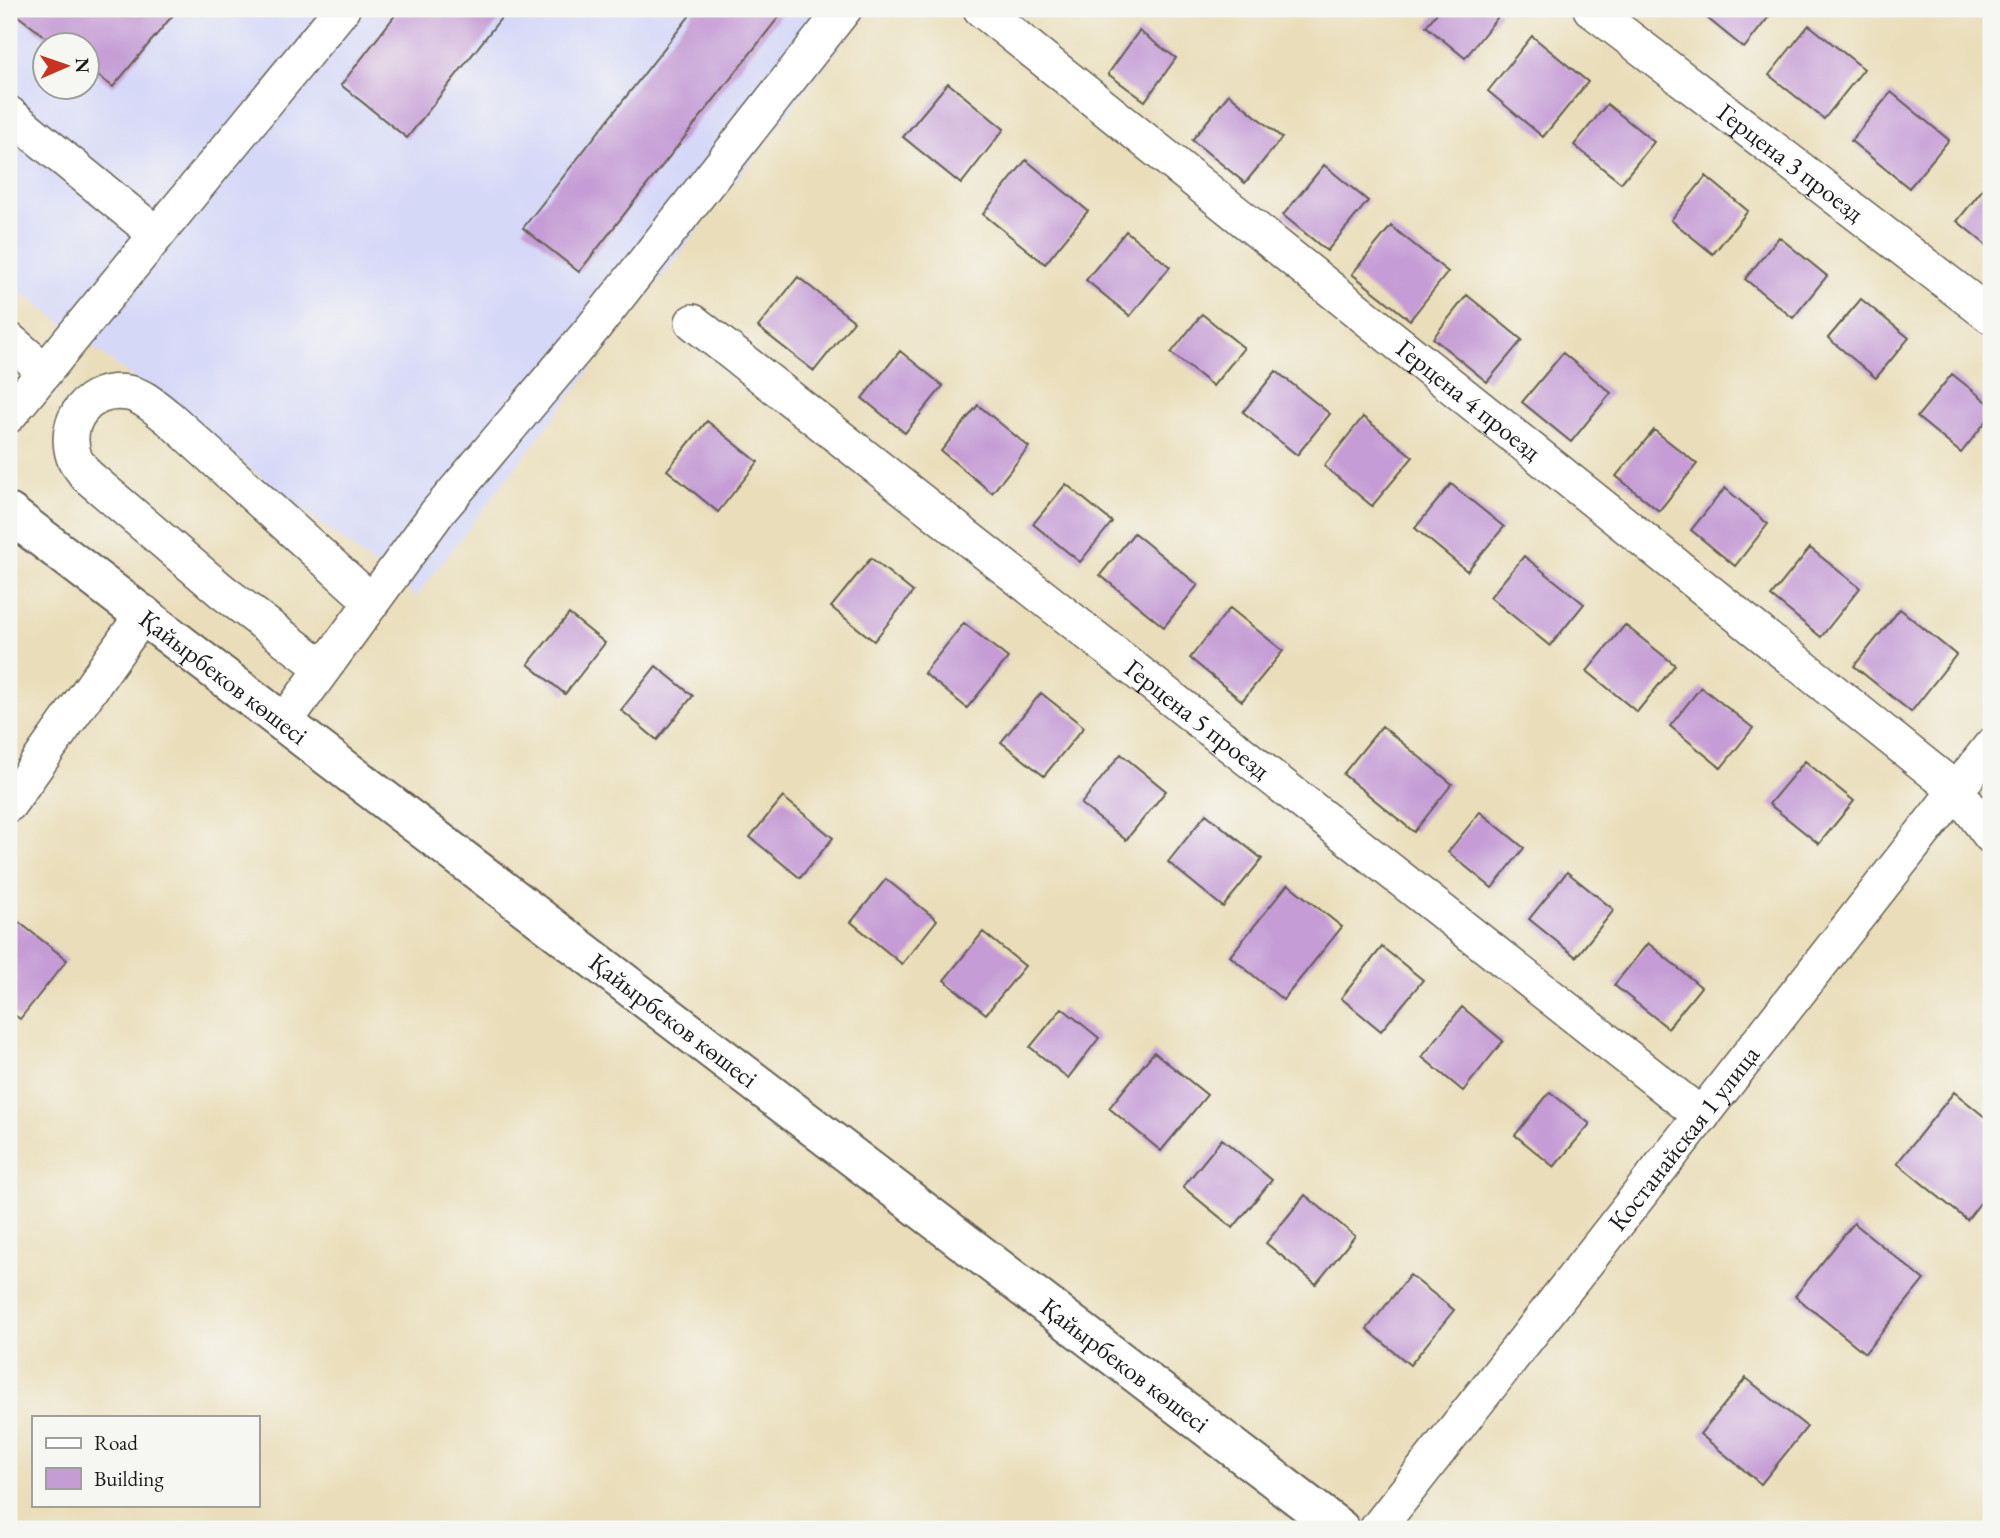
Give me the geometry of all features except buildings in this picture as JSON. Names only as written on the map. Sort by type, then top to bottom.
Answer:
[{"type":"main road","name":"Қайырбеков көшесі","points":[[9,513],[144,613],[1340,1529]]},
{"type":"street","points":[[9,415],[342,9]]},
{"type":"street","points":[[285,721],[437,513],[593,328],[844,9]]},
{"type":"street","name":"Герцена 4 проезд","points":[[981,9],[1956,790],[1991,836]]},
{"type":"street","name":"Герцена 3 проезд","points":[[1591,9],[1991,316]]},
{"type":"street","points":[[9,114],[156,234]]},
{"type":"street","name":"Герцена 5 проезд","points":[[693,322],[1702,1116]]},
{"type":"street","points":[[9,340],[45,371]]},
{"type":"street","points":[[322,667],[223,592],[86,475],[74,457],[73,421],[80,408],[92,397],[109,393],[128,393],[140,397],[169,418],[371,601]]},
{"type":"street","points":[[9,804],[144,613]]},
{"type":"street","name":"Костанайская 1 улица","points":[[1377,1529],[1991,746]]},
{"type":"shaded area","points":[[9,9],[868,9],[416,597],[9,282]]}]
